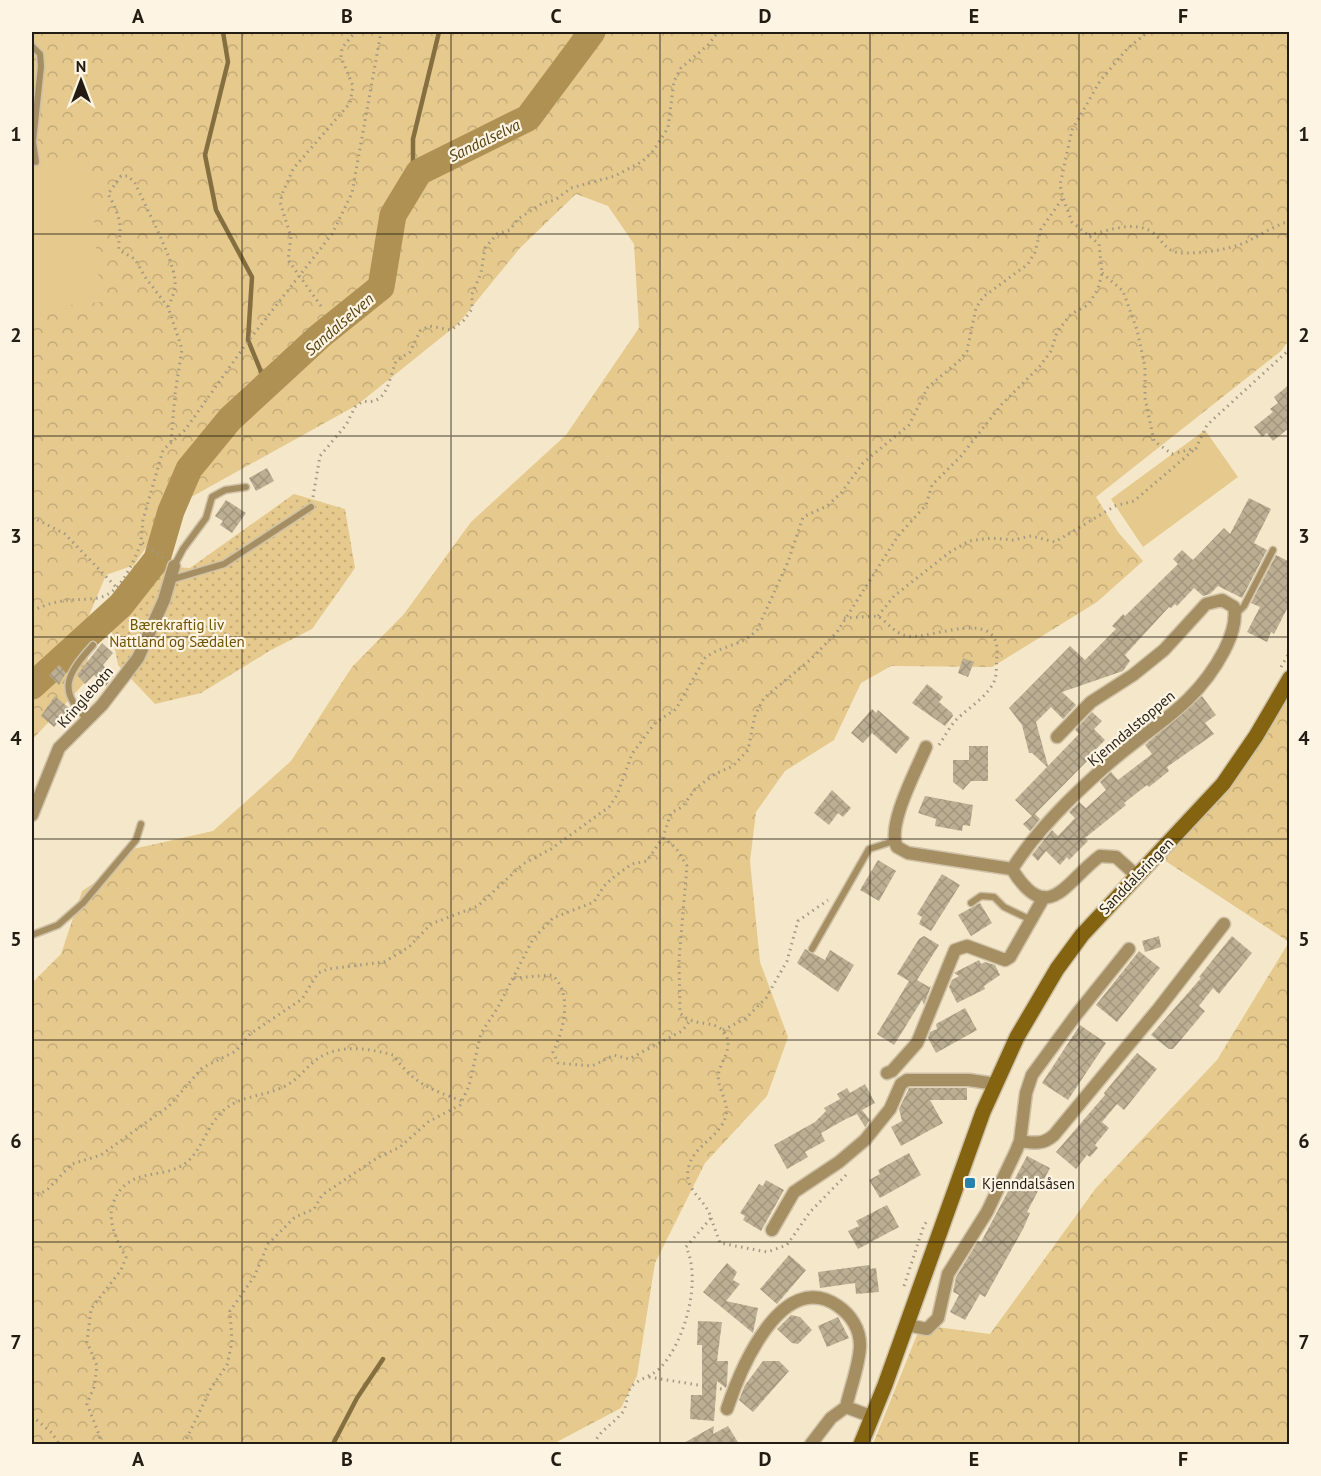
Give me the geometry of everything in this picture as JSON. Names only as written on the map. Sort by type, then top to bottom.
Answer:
[{"type":"main road","name":"Sanddalsringen","points":[[861,1444],[996,1084],[1017,1037],[1057,969],[1082,934],[1223,784],[1256,736],[1283,676]]},
{"type":"street","name":"Kringlebotn","points":[[32,815],[59,748],[88,719],[138,658],[174,566]]},
{"type":"street","points":[[1057,736],[1091,702],[1133,675],[1164,650],[1206,604],[1215,600],[1228,602],[1236,614]]},
{"type":"street","name":"Kjenndalstoppen","points":[[1012,869],[1039,831],[1107,765],[1154,730],[1192,697],[1222,654],[1234,628],[1236,614]]},
{"type":"street","points":[[925,751],[897,819],[894,841],[897,847],[908,853],[1012,869],[1026,889],[1044,897],[1066,890],[1100,856],[1116,857],[1136,874]]},
{"type":"street","points":[[887,1073],[892,1071],[917,1043],[955,950],[967,946],[1005,960],[1010,957],[1044,897]]},
{"type":"street","points":[[1020,1141],[1038,1144],[1047,1142],[1054,1135],[1224,924]]},
{"type":"street","points":[[907,1325],[927,1329],[938,1318],[948,1274],[987,1212],[1020,1141],[1023,1105],[1032,1076],[1069,1024],[1129,950]]},
{"type":"street","points":[[772,1230],[794,1192],[839,1162],[865,1140],[890,1109],[901,1084],[907,1080],[969,1080],[996,1084]]},
{"type":"street","points":[[727,1409],[733,1390],[757,1342],[783,1310],[802,1299],[824,1300],[844,1310],[859,1333],[859,1353],[846,1407],[831,1418],[811,1444]]},
{"type":"street","points":[[846,1407],[873,1417]]},
{"type":"lane","points":[[32,46],[40,54],[41,66],[33,142],[36,162]]},
{"type":"lane","points":[[174,566],[183,549],[206,518],[212,497],[225,490],[246,487]]},
{"type":"lane","points":[[170,580],[225,564],[311,507]]},
{"type":"lane","points":[[1236,614],[1244,606],[1273,550]]},
{"type":"lane","points":[[88,719],[73,704],[67,690],[75,665],[93,645]]},
{"type":"lane","points":[[32,935],[58,925],[83,903],[136,840],[141,824]]},
{"type":"lane","points":[[812,949],[869,849],[894,841]]},
{"type":"lane","points":[[971,903],[981,896],[994,897],[1004,907],[1031,920]]},
{"type":"path","points":[[321,306],[288,260],[291,237],[280,202],[293,169],[350,103],[354,86],[341,57],[342,48],[355,32]]},
{"type":"path","points":[[32,611],[64,601],[100,600],[117,588],[141,543],[143,520],[163,450],[185,430],[251,337],[332,234],[352,193],[381,32]]},
{"type":"path","points":[[311,507],[320,456],[346,425],[355,407],[363,401],[374,402],[382,398],[389,387],[396,361],[410,352],[420,331],[429,326],[451,330],[464,321],[472,309],[472,294],[481,273],[485,248],[497,234],[510,230],[518,219],[543,203],[555,200],[571,188],[615,176],[643,161],[668,128],[674,81],[681,68],[708,45],[718,32]]},
{"type":"path","points":[[184,1444],[211,1388],[227,1365],[232,1342],[230,1311],[254,1277],[268,1245],[295,1217],[314,1209],[322,1194],[377,1158],[400,1147],[428,1122],[442,1117],[460,1105],[469,1086],[481,1033],[533,939],[553,918],[594,902],[604,886],[615,876],[632,864],[647,861],[663,837],[671,813],[682,807],[696,788],[715,774],[733,766],[748,750],[755,715],[764,698],[810,660],[837,632],[898,536],[926,504],[932,485],[961,456],[1002,404],[1040,366],[1051,351],[1057,332],[1071,314],[1088,304],[1098,289],[1101,273],[1099,244],[1072,222],[1062,198],[1060,185],[1072,130],[1100,81],[1127,49],[1148,32]]},
{"type":"path","points":[[168,307],[174,294],[175,280],[170,260],[135,183],[128,176],[122,176],[108,194],[114,205],[120,232],[117,240],[118,250],[135,258],[145,277],[168,307],[182,349],[171,442]]},
{"type":"path","points":[[32,1198],[47,1190],[72,1164],[101,1155],[169,1106],[202,1068],[236,1051],[250,1034],[302,999],[318,974],[328,969],[384,962],[409,947],[431,924],[478,906],[523,864],[551,849],[609,807],[617,795],[632,754],[655,723],[676,709],[705,658],[712,652],[748,639],[757,630],[788,562],[803,517],[827,506],[841,493],[863,463],[909,425],[928,387],[959,361],[967,351],[976,308],[983,297],[1028,264],[1035,252],[1041,229],[1062,198]]},
{"type":"path","points":[[1088,236],[1123,227],[1140,227],[1152,232],[1164,246],[1173,252],[1184,254],[1225,249],[1290,222]]},
{"type":"path","points":[[1101,273],[1123,291],[1135,321],[1146,367],[1146,398],[1154,441],[1172,454],[1196,448]]},
{"type":"path","points":[[878,616],[894,596],[950,552],[969,541],[991,538],[1013,540],[1031,536],[1046,541],[1061,540],[1115,506],[1134,501],[1196,448],[1207,425],[1290,349]]},
{"type":"path","points":[[32,517],[65,534],[117,588]]},
{"type":"path","points":[[141,543],[160,556]]},
{"type":"path","points":[[844,618],[878,616],[894,631],[909,637],[921,637],[954,628],[990,632],[998,647],[995,680],[956,721],[930,757],[925,751]]},
{"type":"path","points":[[1283,676],[1290,651]]},
{"type":"path","points":[[663,837],[676,848],[687,866],[679,959],[680,1013],[688,1022],[712,1024],[723,1030],[728,1039],[728,1052],[719,1071],[718,1087],[724,1100],[726,1114],[719,1129],[692,1156],[687,1179],[692,1192],[702,1201],[720,1243],[754,1252],[777,1251],[787,1245],[810,1212],[847,1174]]},
{"type":"path","points":[[723,1030],[745,1019],[765,998],[787,960],[798,921],[816,907],[842,895]]},
{"type":"path","points":[[513,978],[552,975],[561,983],[565,1004],[560,1038],[553,1052],[558,1063],[592,1066],[614,1055],[629,1059],[682,1031],[688,1022]]},
{"type":"path","points":[[98,1444],[100,1437],[87,1404],[94,1387],[97,1366],[87,1342],[92,1309],[121,1270],[126,1257],[118,1244],[111,1217],[114,1201],[130,1180],[177,1168],[188,1161],[218,1116],[232,1105],[251,1095],[287,1085],[321,1056],[335,1052],[369,1048],[393,1055],[405,1071],[421,1085],[462,1101]]},
{"type":"path","points":[[903,1296],[906,1275],[924,1225],[936,1211]]},
{"type":"path","points":[[594,1444],[597,1436],[625,1411],[633,1385],[660,1367],[680,1336],[689,1305],[693,1268],[686,1247],[711,1218]]},
{"type":"path","points":[[648,1377],[733,1390]]},
{"type":"path","points":[[32,1416],[51,1433],[59,1444]]},
{"type":"green space","points":[[32,32],[1289,32],[1289,340],[1281,351],[1096,497],[1118,532],[1143,561],[1097,602],[992,667],[891,666],[861,683],[834,740],[785,771],[756,812],[750,861],[760,962],[788,1037],[767,1096],[705,1163],[655,1263],[637,1376],[621,1408],[553,1444],[32,1444],[32,983],[61,954],[82,891],[97,881],[124,851],[213,831],[291,761],[352,667],[404,614],[471,522],[566,435],[639,328],[634,244],[608,206],[576,194],[520,248],[458,324],[357,405],[186,500],[171,511],[134,565],[106,575],[87,620],[88,679],[32,740]]},
{"type":"green space","points":[[88,157],[101,302],[32,309],[32,162]]},
{"type":"green space","points":[[1205,430],[1238,477],[1143,547],[1111,499]]},
{"type":"green space","name":"Bærekraftig liv Nattland og Sædalen","points":[[294,494],[345,509],[355,568],[312,629],[271,650],[201,693],[155,704],[118,665],[109,617],[134,565],[157,559],[165,567],[190,568]]},
{"type":"green space","points":[[1289,690],[1289,942],[1164,860],[1247,761]]},
{"type":"green space","points":[[1289,942],[1289,1444],[873,1444],[921,1325],[990,1334],[1096,1188],[1217,1060]]},
{"type":"building","points":[[1290,384],[1290,427],[1273,441],[1267,433],[1262,437],[1254,427],[1273,412],[1270,409],[1278,403],[1274,397]]},
{"type":"building","points":[[267,468],[274,481],[256,491],[249,478]]},
{"type":"building","points":[[1249,498],[1271,509],[1254,543],[1267,550],[1242,598],[1218,586],[1210,594],[1203,596],[1194,588],[1177,606],[1175,604],[1169,607],[1125,655],[1130,661],[1123,671],[1062,692],[1076,705],[1063,719],[1051,707],[1036,722],[1048,766],[1079,734],[1075,730],[1092,712],[1102,721],[1094,729],[1105,740],[1035,814],[1040,819],[1030,831],[1023,824],[1032,816],[1015,800],[1047,767],[1032,753],[1029,753],[1022,725],[1009,708],[1070,646],[1085,660],[1116,629],[1112,626],[1123,614],[1125,616],[1178,564],[1173,559],[1182,550],[1193,560],[1224,528],[1230,534]]},
{"type":"building","points":[[226,500],[246,513],[232,533],[220,525],[223,521],[215,516]]},
{"type":"building","points":[[1276,555],[1290,562],[1290,603],[1274,634],[1271,632],[1267,642],[1247,632],[1260,607],[1251,603]]},
{"type":"building","points":[[102,643],[113,653],[103,665],[113,676],[106,686],[94,675],[85,684],[77,675]]},
{"type":"building","points":[[963,658],[974,662],[968,677],[958,673]]},
{"type":"building","points":[[59,665],[66,673],[59,685],[49,675]]},
{"type":"building","points":[[927,684],[943,697],[939,702],[952,713],[953,716],[945,726],[912,703]]},
{"type":"building","points":[[55,696],[69,708],[54,727],[41,716]]},
{"type":"building","points":[[1202,696],[1216,715],[1205,723],[1214,734],[1167,767],[1169,771],[1149,787],[1147,785],[1124,803],[1126,805],[1085,838],[1088,841],[1069,860],[1067,857],[1060,865],[1046,851],[1038,861],[1032,855],[1052,830],[1058,836],[1075,818],[1069,812],[1079,802],[1086,808],[1106,790],[1100,782],[1111,772],[1118,780],[1152,754],[1145,745]]},
{"type":"building","points":[[872,709],[876,713],[878,710],[910,738],[896,754],[872,733],[863,743],[851,733]]},
{"type":"building","points":[[969,746],[988,746],[988,781],[971,781],[963,790],[953,782],[953,760],[969,760]]},
{"type":"building","points":[[832,790],[851,808],[843,817],[838,813],[829,825],[814,813]]},
{"type":"building","points":[[925,796],[973,805],[970,826],[963,825],[962,831],[935,826],[936,819],[918,813]]},
{"type":"building","points":[[878,860],[896,871],[879,901],[860,890]]},
{"type":"building","points":[[942,874],[960,885],[931,931],[919,924],[922,917],[917,914]]},
{"type":"building","points":[[980,903],[992,923],[971,936],[958,915]]},
{"type":"building","points":[[924,936],[939,945],[917,980],[931,986],[924,1005],[922,1000],[894,1045],[877,1034],[909,981],[897,974],[919,939]]},
{"type":"building","points":[[1159,936],[1161,947],[1145,952],[1142,941]]},
{"type":"building","points":[[1232,936],[1252,953],[1219,994],[1213,988],[1199,1006],[1205,1011],[1173,1049],[1169,1049],[1151,1035],[1201,978],[1199,977]]},
{"type":"building","points":[[805,949],[825,960],[830,950],[854,965],[838,992],[797,963]]},
{"type":"building","points":[[1139,951],[1160,968],[1117,1022],[1096,1005]]},
{"type":"building","points":[[979,960],[981,964],[985,962],[995,965],[1000,975],[984,986],[985,989],[957,1003],[949,987],[952,980],[959,976],[954,973]]},
{"type":"building","points":[[965,1008],[977,1030],[936,1053],[928,1038],[930,1032],[937,1029],[936,1024]]},
{"type":"building","points":[[1080,1025],[1106,1043],[1068,1100],[1042,1083]]},
{"type":"building","points":[[1137,1053],[1157,1069],[1124,1110],[1117,1104],[1102,1122],[1109,1128],[1095,1145],[1098,1148],[1090,1157],[1087,1155],[1076,1169],[1056,1152],[1105,1095],[1104,1093]]},
{"type":"building","points":[[865,1084],[875,1103],[862,1110],[870,1120],[865,1127],[857,1114],[846,1119],[821,1133],[825,1141],[805,1152],[808,1157],[787,1169],[774,1145],[815,1122],[826,1111],[824,1108],[840,1099],[837,1094],[847,1088],[850,1093]]},
{"type":"building","points":[[909,1088],[967,1088],[967,1100],[930,1100],[943,1123],[901,1146],[891,1127],[902,1121],[899,1109]]},
{"type":"building","points":[[909,1153],[921,1175],[880,1198],[869,1180],[880,1174],[878,1170]]},
{"type":"building","points":[[1027,1156],[1050,1168],[1027,1212],[1030,1213],[1023,1229],[985,1297],[980,1294],[965,1320],[950,1312],[959,1295],[953,1292],[956,1277],[978,1241],[981,1242]]},
{"type":"building","points":[[766,1180],[784,1190],[761,1231],[743,1220],[745,1216],[740,1213],[759,1184],[763,1186]]},
{"type":"building","points":[[887,1205],[899,1227],[858,1249],[848,1231],[859,1226],[856,1221]]},
{"type":"building","points":[[789,1255],[806,1270],[777,1304],[760,1289]]},
{"type":"building","points":[[727,1263],[737,1272],[733,1280],[740,1284],[726,1301],[758,1308],[753,1333],[703,1292]]},
{"type":"building","points":[[869,1265],[870,1269],[876,1268],[879,1292],[856,1294],[855,1283],[820,1288],[818,1272]]},
{"type":"building","points":[[791,1315],[800,1317],[812,1330],[798,1344],[792,1343],[777,1329]]},
{"type":"building","points":[[838,1317],[849,1338],[827,1347],[818,1326]]},
{"type":"building","points":[[698,1321],[722,1322],[717,1361],[728,1361],[727,1384],[726,1388],[717,1381],[714,1421],[690,1419],[691,1395],[702,1395],[702,1345],[697,1345]]},
{"type":"building","points":[[763,1361],[779,1361],[789,1371],[753,1412],[739,1400],[745,1385]]},
{"type":"building","points":[[714,1426],[713,1434],[728,1426],[739,1444],[682,1444]]},
{"type":"waterway","points":[[223,32],[228,62],[205,155],[216,210],[252,277],[248,340],[267,386]]},
{"type":"waterway","points":[[413,184],[413,139],[439,32]]},
{"type":"waterway","name":"Sandalselven","points":[[32,686],[121,605],[157,559],[171,511],[189,469],[230,419],[320,336],[381,287],[393,215],[419,172],[528,118],[592,32]]},
{"type":"waterway","points":[[333,1444],[357,1398],[383,1359]]},
{"type":"place","name":"Kjenndalsåsen","points":[[970,1183]]},
{"type":"water label","name":"Sandalselva","points":[[484,140]]}]
